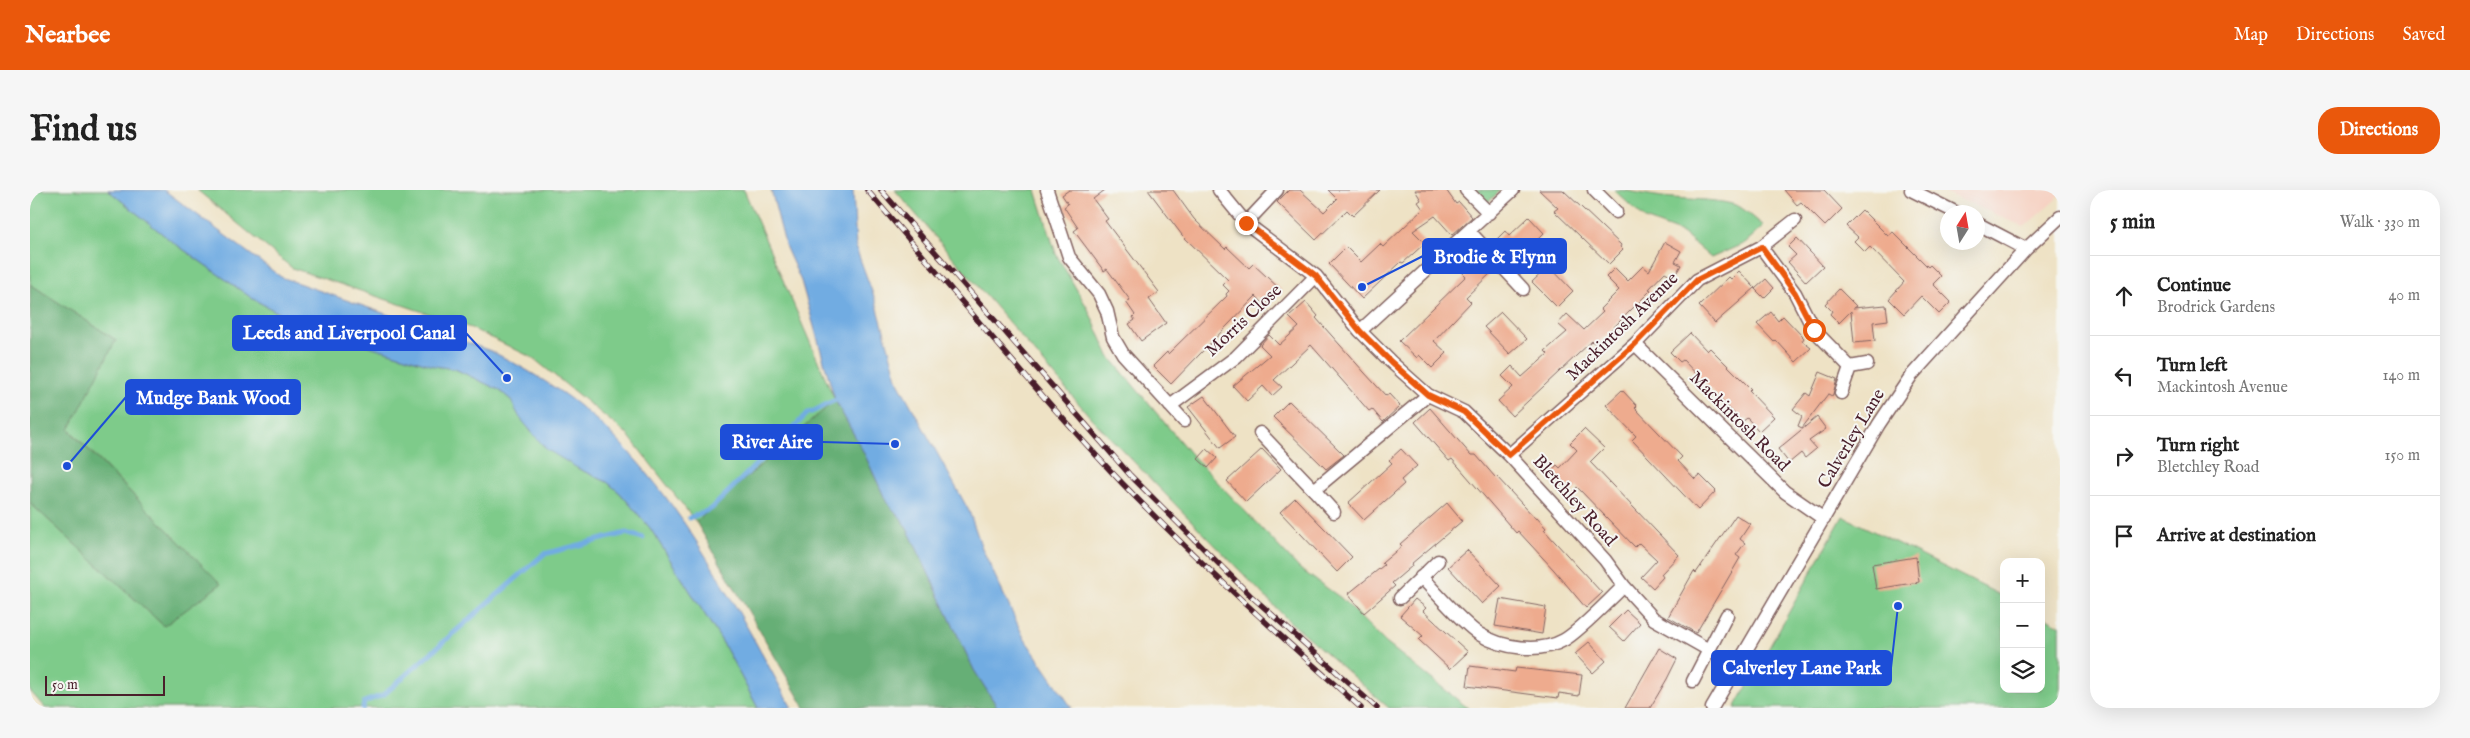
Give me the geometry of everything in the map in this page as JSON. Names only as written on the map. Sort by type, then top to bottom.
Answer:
[{"type":"street","points":[[1046,190],[1056,216],[1063,245],[1069,258],[1100,294],[1107,311],[1113,337],[1128,360],[1184,422]]},
{"type":"street","name":"Bletchley Road","points":[[1219,190],[1246,223],[1316,276],[1360,331],[1428,395],[1464,412],[1509,455],[1605,560],[1624,586],[1654,618],[1709,650]]},
{"type":"street","points":[[1246,223],[1277,190]]},
{"type":"street","points":[[1466,190],[1489,213]]},
{"type":"street","points":[[1360,331],[1513,190]]},
{"type":"street","points":[[1594,190],[1616,212]]},
{"type":"street","points":[[1911,190],[1941,205]]},
{"type":"street","name":"Calverley Lane","points":[[1712,708],[1879,424],[1911,376],[2026,249],[2060,217]]},
{"type":"street","name":"Mackintosh Avenue","points":[[1509,455],[1635,344],[1697,280],[1762,247],[1795,220]]},
{"type":"street","points":[[1985,228],[2026,249]]},
{"type":"street","points":[[1469,231],[1523,289]]},
{"type":"street","points":[[1762,247],[1795,293],[1814,330],[1850,367]]},
{"type":"street","name":"Morris Close","points":[[1170,406],[1236,357],[1316,276]]},
{"type":"street","name":"Mackintosh Road","points":[[1635,344],[1785,492],[1824,519]]},
{"type":"street","points":[[1850,367],[1867,364]]},
{"type":"street","points":[[1841,393],[1850,367]]},
{"type":"street","points":[[1314,490],[1428,395]]},
{"type":"street","points":[[1260,433],[1334,512]]},
{"type":"street","points":[[1400,598],[1438,561]]},
{"type":"street","points":[[1421,576],[1477,633],[1493,641],[1536,648],[1565,640],[1624,586]]},
{"type":"street","points":[[1692,681],[1727,615]]},
{"type":"shaded area","points":[[1939,190],[2060,190],[2060,196],[2024,227],[1985,210],[1985,205],[1973,205]]},
{"type":"green space","points":[[30,190],[108,190],[170,240],[253,299],[275,311],[300,323],[341,337],[434,366],[455,369],[499,390],[510,399],[531,432],[579,469],[607,482],[620,493],[650,528],[723,643],[758,708],[45,708],[30,691],[30,503],[164,626],[220,584],[69,429],[116,340],[30,284]]},
{"type":"green space","points":[[197,190],[744,190],[835,400],[696,522],[628,435],[533,358],[471,328],[292,268]]},
{"type":"green space","points":[[895,190],[1036,190],[1056,254],[1088,309],[1109,356],[1189,452],[1300,569],[1341,598],[1386,643],[1468,708],[1389,708],[1287,619],[1092,419]]},
{"type":"green space","points":[[1472,190],[1501,190],[1487,203]]},
{"type":"green space","points":[[1614,190],[1732,204],[1743,209],[1764,226],[1745,243],[1711,258],[1682,233],[1645,219]]},
{"type":"green space","points":[[30,284],[116,340],[69,430],[221,584],[164,626],[30,503]]},
{"type":"green space","points":[[835,400],[864,453],[887,503],[901,518],[910,534],[974,670],[998,708],[805,708],[696,522]]},
{"type":"green space","points":[[1843,516],[2000,595],[2000,693],[2045,693],[2045,617],[2060,625],[2060,708],[1735,708]]},
{"type":"water","points":[[108,190],[164,190],[281,277],[491,351],[535,375],[576,403],[611,434],[643,468],[672,505],[723,585],[792,708],[758,708],[723,643],[650,528],[620,493],[607,482],[579,469],[546,449],[520,418],[510,399],[499,390],[455,369],[434,366],[341,337],[300,323],[275,311],[253,299],[170,240]]},
{"type":"water","points":[[771,190],[853,190],[856,248],[877,305],[898,382],[969,511],[982,548],[1024,638],[1072,708],[998,708],[974,670],[910,534],[901,518],[887,503],[864,453],[835,400],[801,281],[786,248]]},
{"type":"building","points":[[1069,190],[1105,190],[1093,199],[1108,219],[1105,221],[1159,292],[1149,299],[1166,323],[1141,341],[1129,324],[1135,320],[1133,317],[1135,315],[1126,302],[1130,300],[1107,269],[1104,271],[1074,231],[1078,228],[1064,207],[1068,204],[1062,195]]},
{"type":"building","points":[[1148,190],[1173,190],[1194,219],[1225,249],[1227,247],[1249,268],[1253,264],[1281,290],[1265,305],[1256,296],[1171,384],[1153,366],[1167,352],[1168,354],[1227,296],[1226,294],[1229,291],[1223,285],[1228,280],[1182,235]]},
{"type":"building","points":[[1289,190],[1300,190],[1324,212],[1337,199],[1328,190],[1380,190],[1353,216],[1347,210],[1316,240],[1277,202]]},
{"type":"building","points":[[1415,190],[1446,190],[1456,204],[1459,202],[1472,217],[1452,235],[1435,216],[1413,231],[1425,243],[1403,263],[1401,262],[1362,299],[1329,264],[1346,247],[1361,262],[1380,244],[1383,247],[1423,209],[1418,202],[1421,200]]},
{"type":"building","points":[[1539,190],[1563,190],[1621,245],[1620,247],[1623,250],[1609,264],[1554,211],[1558,208]]},
{"type":"building","points":[[1784,190],[1824,190],[1842,209],[1825,226],[1801,202],[1797,205]]},
{"type":"building","points":[[1862,210],[1888,236],[1893,232],[1928,267],[1930,265],[1941,276],[1933,284],[1951,302],[1939,314],[1921,296],[1904,314],[1889,299],[1904,282],[1870,247],[1865,252],[1854,241],[1858,237],[1846,226]]},
{"type":"building","points":[[1529,217],[1544,233],[1522,255],[1518,252],[1510,260],[1506,258],[1492,244],[1505,231],[1509,236]]},
{"type":"building","points":[[1797,238],[1823,266],[1806,282],[1788,262],[1796,255],[1788,247]]},
{"type":"building","points":[[1665,242],[1681,251],[1675,262],[1681,265],[1674,277],[1665,272],[1649,289],[1651,290],[1596,345],[1592,341],[1512,416],[1498,401],[1513,387],[1502,376],[1512,366],[1522,377],[1548,354],[1545,351],[1567,332],[1558,324],[1567,314],[1584,330],[1603,312],[1600,309],[1619,290],[1606,277],[1615,268],[1628,281],[1643,266],[1649,271]]},
{"type":"building","points":[[1480,255],[1494,270],[1466,297],[1471,302],[1434,341],[1447,353],[1432,368],[1419,355],[1417,358],[1399,341],[1466,276],[1462,272]]},
{"type":"building","points":[[1549,266],[1573,291],[1557,307],[1532,282]]},
{"type":"building","points":[[1739,271],[1755,288],[1715,323],[1699,306],[1729,277],[1731,279]]},
{"type":"building","points":[[1766,279],[1774,288],[1764,298],[1755,289]]},
{"type":"building","points":[[1839,289],[1856,306],[1853,308],[1886,305],[1888,320],[1873,322],[1875,341],[1854,343],[1851,311],[1839,323],[1830,314],[1832,311],[1825,304]]},
{"type":"building","points":[[1306,302],[1318,316],[1316,318],[1364,372],[1386,396],[1389,394],[1400,406],[1383,422],[1372,409],[1369,411],[1311,345],[1274,380],[1282,387],[1272,396],[1263,386],[1247,401],[1233,386],[1270,355],[1260,345],[1269,335],[1279,345],[1299,327],[1289,317]]},
{"type":"building","points":[[1501,312],[1527,339],[1510,354],[1484,327]]},
{"type":"building","points":[[1771,312],[1778,321],[1783,316],[1804,338],[1802,341],[1811,348],[1796,362],[1776,340],[1774,342],[1757,324]]},
{"type":"building","points":[[1690,333],[1707,351],[1710,348],[1751,389],[1749,391],[1774,417],[1759,431],[1747,418],[1742,422],[1683,360],[1680,362],[1670,352]]},
{"type":"building","points":[[1820,372],[1837,379],[1833,394],[1832,396],[1828,394],[1802,428],[1798,426],[1802,416],[1793,409],[1806,393],[1810,396]]},
{"type":"building","points":[[1622,390],[1637,406],[1635,408],[1682,457],[1678,461],[1695,479],[1700,475],[1716,491],[1698,510],[1632,440],[1636,436],[1606,405]]},
{"type":"building","points":[[1204,396],[1235,437],[1220,448],[1188,407]]},
{"type":"building","points":[[1289,401],[1344,455],[1326,469],[1273,417]]},
{"type":"building","points":[[1430,408],[1471,455],[1476,455],[1495,477],[1537,518],[1546,528],[1544,530],[1602,593],[1586,608],[1518,531],[1516,533],[1452,459],[1449,461],[1415,422]]},
{"type":"building","points":[[1817,417],[1826,429],[1809,441],[1816,449],[1805,458],[1801,453],[1789,463],[1778,449]]},
{"type":"building","points":[[1584,429],[1604,448],[1590,462],[1679,555],[1661,574],[1663,577],[1653,588],[1641,577],[1657,560],[1639,543],[1635,547],[1577,487],[1570,495],[1548,475],[1557,465],[1560,468],[1577,450],[1570,443]]},
{"type":"building","points":[[1207,449],[1217,458],[1208,468],[1198,459]]},
{"type":"building","points":[[1262,449],[1281,469],[1246,502],[1227,481]]},
{"type":"building","points":[[1401,449],[1417,466],[1401,480],[1404,484],[1364,520],[1348,503],[1392,463],[1389,460]]},
{"type":"building","points":[[1295,498],[1352,557],[1337,572],[1280,512]]},
{"type":"building","points":[[1447,503],[1462,521],[1411,564],[1412,566],[1392,583],[1395,586],[1364,613],[1348,594],[1384,565],[1382,563],[1402,546],[1400,544]]},
{"type":"building","points":[[1736,515],[1750,524],[1740,539],[1745,543],[1736,555],[1740,558],[1696,633],[1668,617],[1694,571],[1696,573]]},
{"type":"building","points":[[1467,550],[1501,586],[1482,604],[1448,567]]},
{"type":"building","points":[[1916,557],[1919,582],[1876,589],[1872,564]]},
{"type":"building","points":[[1415,599],[1426,608],[1423,611],[1468,652],[1450,669],[1419,640],[1423,636],[1400,616]]},
{"type":"building","points":[[1500,599],[1546,607],[1542,634],[1495,626]]},
{"type":"building","points":[[1626,610],[1640,623],[1624,641],[1609,627]]},
{"type":"building","points":[[1589,642],[1606,661],[1593,673],[1575,654]]},
{"type":"building","points":[[1659,648],[1677,659],[1667,679],[1650,708],[1625,708]]},
{"type":"building","points":[[1470,666],[1515,672],[1516,668],[1582,675],[1579,696],[1559,693],[1558,698],[1467,686]]},
{"type":"waterway","points":[[689,518],[711,509],[808,413],[840,399]]},
{"type":"waterway","points":[[363,708],[364,702],[383,695],[544,554],[626,533],[643,538]]},
{"type":"railway","points":[[867,190],[1024,375],[1122,483],[1209,570],[1361,708]]},
{"type":"railway","points":[[881,190],[1130,475],[1250,595],[1377,708]]},
{"type":"place","name":"Brodie & Flynn","points":[[1362,287]]},
{"type":"place","name":"Leeds and Liverpool Canal","points":[[507,378]]},
{"type":"place","name":"River Aire","points":[[895,444]]},
{"type":"place","name":"Mudge Bank Wood","points":[[67,466]]},
{"type":"place","name":"Calverley Lane Park","points":[[1898,606]]},
{"type":"route","points":[[1246,223],[1316,276],[1360,331],[1428,395],[1464,412],[1509,455],[1635,344],[1697,280],[1762,247],[1795,293],[1814,330]]}]
